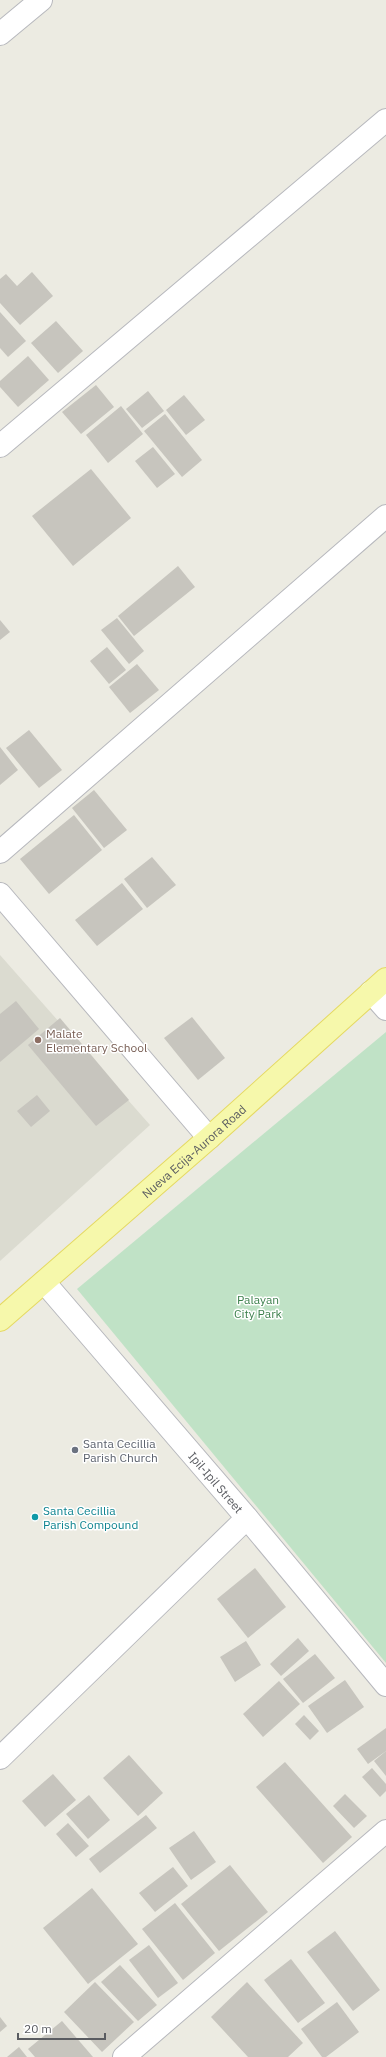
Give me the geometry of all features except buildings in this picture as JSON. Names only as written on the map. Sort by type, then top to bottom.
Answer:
[{"type":"main road","name":"Nueva Ecija-Aurora Road","points":[[0,1320],[209,1138],[379,986]]},
{"type":"street","points":[[0,34],[40,0]]},
{"type":"street","points":[[0,446],[386,120]]},
{"type":"street","points":[[0,852],[386,516]]},
{"type":"street","points":[[0,894],[209,1138]]},
{"type":"street","points":[[379,986],[386,1009]]},
{"type":"street","name":"Ipil-Ipil Street","points":[[44,1282],[248,1518],[386,1685]]},
{"type":"street","points":[[0,1758],[248,1518]]},
{"type":"street","points":[[124,2057],[386,1831]]},
{"type":"shaded area","name":"Malate Elementary School","points":[[0,955],[150,1125],[0,1261]]},
{"type":"green space","name":"Palayan City Park","points":[[386,1032],[386,1663],[77,1289]]},
{"type":"place","name":"Malate Elementary School","points":[[38,1040]]},
{"type":"place","name":"Santa Cecillia Parish Church","points":[[75,1450]]},
{"type":"place","name":"Santa Cecillia Parish Compound","points":[[35,1517]]}]
